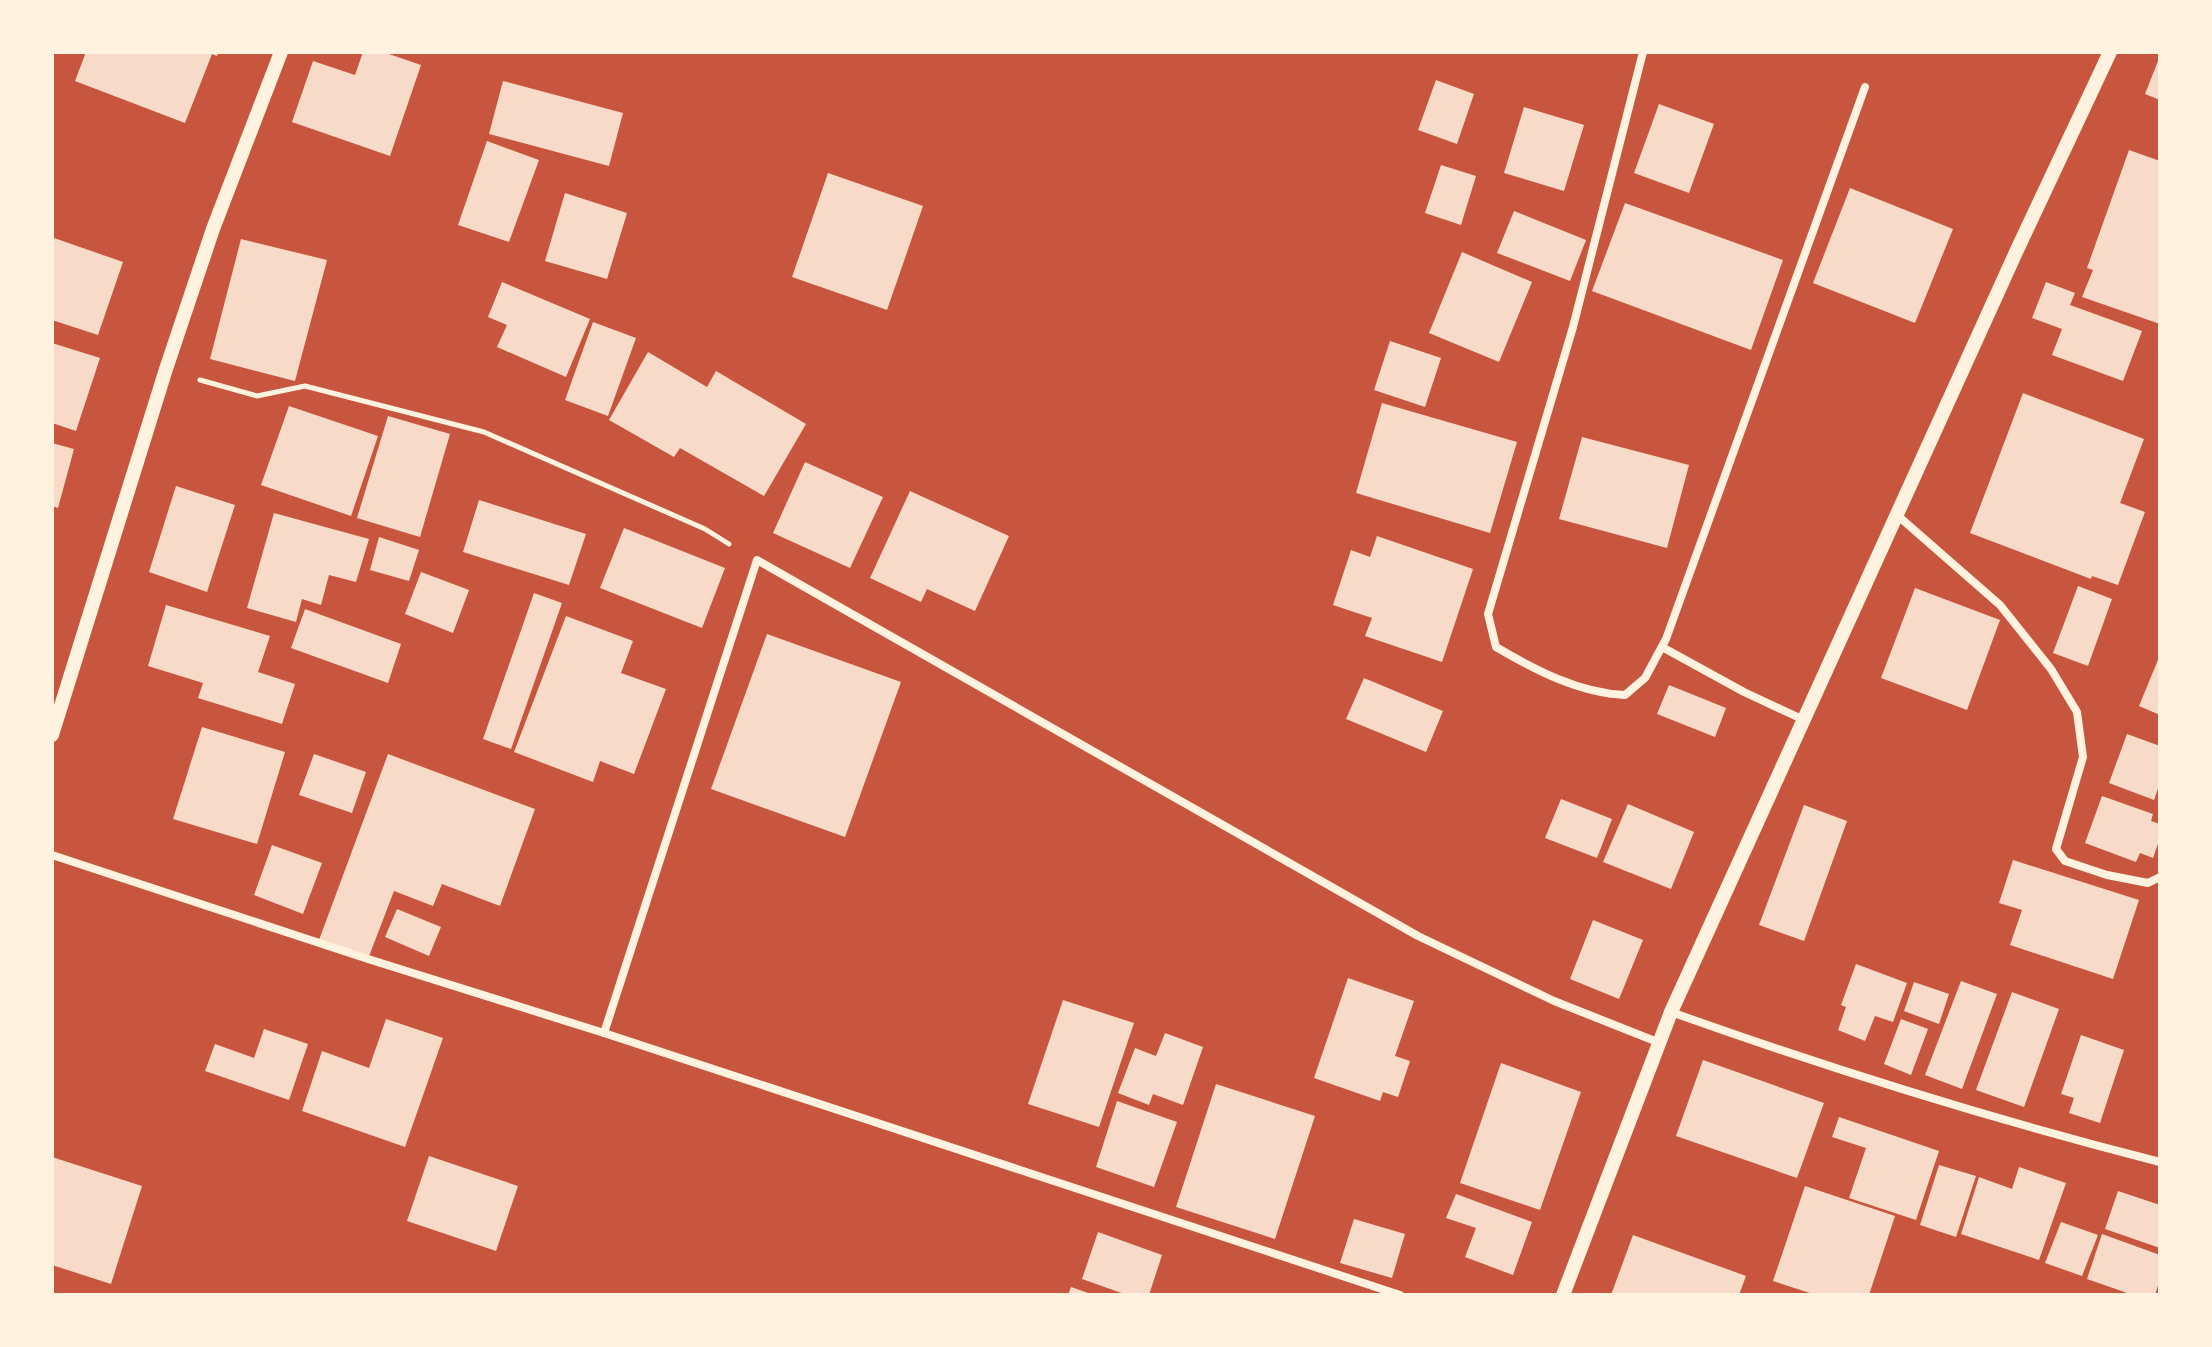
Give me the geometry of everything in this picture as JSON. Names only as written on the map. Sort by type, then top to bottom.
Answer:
[{"type":"street","points":[[52,735],[166,369],[213,229],[281,52]]},
{"type":"street","points":[[1643,52],[1573,327],[1488,614],[1496,647],[1579,687],[1605,694],[1625,695],[1645,678],[1662,647],[1865,87]]},
{"type":"street","points":[[1563,1295],[1671,1012],[2110,52]]},
{"type":"street","points":[[1897,515],[2000,605],[2051,669],[2077,712],[2083,757],[2056,849],[2065,861],[2107,875],[2148,883],[2160,877]]},
{"type":"street","points":[[604,1033],[757,560],[1418,936],[1554,1001],[1660,1043]]},
{"type":"street","points":[[1662,647],[1805,721]]},
{"type":"street","points":[[52,855],[1400,1295]]},
{"type":"street","points":[[1671,1012],[1839,1069],[2078,1141],[2160,1162]]},
{"type":"path","points":[[166,369],[257,396],[305,386],[484,432],[705,529],[757,560]]},
{"type":"building","points":[[86,52],[219,52],[217,56],[212,54],[185,123],[75,81]]},
{"type":"building","points":[[363,52],[383,52],[421,65],[390,156],[292,122],[313,61],[355,75]]},
{"type":"building","points":[[2160,56],[2160,100],[2145,94]]},
{"type":"building","points":[[1436,80],[1474,94],[1457,144],[1418,130]]},
{"type":"building","points":[[503,81],[623,113],[609,166],[489,134]]},
{"type":"building","points":[[1659,104],[1714,124],[1689,193],[1634,173]]},
{"type":"building","points":[[1524,107],[1584,125],[1564,191],[1504,173]]},
{"type":"building","points":[[487,141],[539,160],[509,242],[458,225]]},
{"type":"building","points":[[2129,150],[2160,161],[2160,324],[2082,297],[2093,270],[2087,268]]},
{"type":"building","points":[[1441,165],[1476,176],[1461,225],[1425,213]]},
{"type":"building","points":[[828,173],[923,206],[887,310],[792,277]]},
{"type":"building","points":[[1850,188],[1953,229],[1915,323],[1813,283]]},
{"type":"building","points":[[565,193],[627,213],[607,279],[545,261]]},
{"type":"building","points":[[1625,203],[1783,260],[1751,350],[1592,291]]},
{"type":"building","points":[[1514,211],[1586,240],[1570,281],[1497,253]]},
{"type":"building","points":[[54,238],[123,262],[98,335],[52,320]]},
{"type":"building","points":[[241,239],[327,260],[295,381],[210,359]]},
{"type":"building","points":[[1462,252],[1532,282],[1499,362],[1429,333]]},
{"type":"building","points":[[502,282],[590,319],[566,377],[497,347],[507,325],[488,317]]},
{"type":"building","points":[[2046,282],[2075,293],[2070,305],[2142,331],[2123,381],[2052,355],[2062,329],[2032,318]]},
{"type":"building","points":[[593,322],[636,338],[608,416],[565,400]]},
{"type":"building","points":[[1390,341],[1441,358],[1425,407],[1374,390]]},
{"type":"building","points":[[52,343],[100,358],[76,431],[52,423]]},
{"type":"building","points":[[648,352],[707,387],[716,371],[806,424],[764,496],[680,448],[674,457],[609,420]]},
{"type":"building","points":[[2023,393],[2144,439],[2120,503],[2145,512],[2118,585],[2092,576],[2091,579],[1970,533]]},
{"type":"building","points":[[1382,403],[1517,442],[1490,533],[1356,493]]},
{"type":"building","points":[[289,406],[378,436],[351,516],[261,485]]},
{"type":"building","points":[[388,416],[450,434],[420,537],[357,518]]},
{"type":"building","points":[[1582,437],[1689,465],[1667,548],[1559,519]]},
{"type":"building","points":[[52,443],[74,449],[58,508],[52,506]]},
{"type":"building","points":[[805,462],[883,497],[850,568],[773,533]]},
{"type":"building","points":[[176,486],[235,505],[207,592],[149,572]]},
{"type":"building","points":[[910,491],[1009,536],[975,611],[927,589],[921,602],[870,578]]},
{"type":"building","points":[[479,500],[586,534],[569,585],[463,552]]},
{"type":"building","points":[[274,513],[369,539],[356,582],[329,575],[321,605],[302,599],[296,622],[247,608]]},
{"type":"building","points":[[624,528],[725,568],[702,628],[600,588]]},
{"type":"building","points":[[1377,536],[1473,569],[1442,662],[1365,636],[1372,618],[1333,605],[1351,550],[1370,557]]},
{"type":"building","points":[[379,537],[419,550],[409,581],[370,570]]},
{"type":"building","points":[[421,572],[469,590],[453,633],[405,614]]},
{"type":"building","points":[[2078,586],[2112,599],[2088,666],[2053,653]]},
{"type":"building","points":[[1915,588],[2000,620],[1967,710],[1881,678]]},
{"type":"building","points":[[534,593],[562,603],[511,749],[483,739]]},
{"type":"building","points":[[166,605],[270,636],[258,672],[295,684],[282,724],[198,698],[203,683],[148,666]]},
{"type":"building","points":[[305,609],[401,644],[388,683],[291,648]]},
{"type":"building","points":[[566,616],[633,641],[621,673],[666,689],[634,774],[600,761],[593,782],[514,752]]},
{"type":"building","points":[[767,634],[901,682],[845,837],[711,789]]},
{"type":"building","points":[[2160,655],[2160,715],[2139,706]]},
{"type":"building","points":[[1364,678],[1443,711],[1426,752],[1346,719]]},
{"type":"building","points":[[1669,685],[1726,708],[1715,737],[1657,714]]},
{"type":"building","points":[[202,727],[285,752],[257,844],[173,819]]},
{"type":"building","points":[[2127,734],[2160,746],[2160,783],[2154,800],[2109,783]]},
{"type":"building","points":[[314,754],[366,772],[352,813],[299,795]]},
{"type":"building","points":[[388,754],[535,809],[500,906],[442,884],[433,906],[394,891],[368,959],[319,940]]},
{"type":"building","points":[[2102,796],[2153,814],[2151,821],[2160,824],[2160,838],[2153,858],[2140,853],[2136,862],[2085,843]]},
{"type":"building","points":[[1561,799],[1612,819],[1597,858],[1545,838]]},
{"type":"building","points":[[1628,804],[1694,832],[1671,889],[1603,862]]},
{"type":"building","points":[[1804,805],[1847,821],[1804,941],[1759,925]]},
{"type":"building","points":[[272,845],[322,863],[303,914],[254,895]]},
{"type":"building","points":[[2013,860],[2139,900],[2113,979],[2010,945],[2022,910],[1999,903]]},
{"type":"building","points":[[397,909],[441,927],[429,956],[385,937]]},
{"type":"building","points":[[1593,920],[1643,940],[1619,999],[1570,979]]},
{"type":"building","points":[[1856,964],[1907,983],[1893,1022],[1875,1016],[1865,1041],[1838,1030],[1846,1007],[1841,1005]]},
{"type":"building","points":[[1348,978],[1414,1001],[1395,1056],[1410,1061],[1398,1097],[1383,1092],[1380,1101],[1314,1078]]},
{"type":"building","points":[[1961,981],[1997,994],[1962,1089],[1925,1075]]},
{"type":"building","points":[[1914,982],[1949,994],[1939,1024],[1904,1011]]},
{"type":"building","points":[[2012,992],[2059,1009],[2024,1107],[1976,1090]]},
{"type":"building","points":[[1063,1000],[1134,1023],[1099,1127],[1028,1104]]},
{"type":"building","points":[[386,1019],[443,1038],[405,1147],[302,1111],[322,1051],[369,1068]]},
{"type":"building","points":[[1901,1019],[1928,1029],[1911,1075],[1884,1064]]},
{"type":"building","points":[[264,1029],[308,1044],[289,1100],[205,1071],[215,1044],[254,1058]]},
{"type":"building","points":[[1165,1033],[1203,1047],[1183,1105],[1153,1094],[1149,1105],[1118,1093],[1135,1048],[1156,1056]]},
{"type":"building","points":[[2081,1035],[2124,1050],[2100,1123],[2069,1113],[2074,1098],[2061,1094]]},
{"type":"building","points":[[1703,1060],[1824,1103],[1797,1178],[1676,1136]]},
{"type":"building","points":[[1501,1063],[1581,1092],[1540,1210],[1460,1183]]},
{"type":"building","points":[[1216,1084],[1315,1116],[1275,1239],[1176,1207]]},
{"type":"building","points":[[1117,1101],[1177,1122],[1154,1187],[1096,1167]]},
{"type":"building","points":[[1839,1117],[1939,1151],[1916,1220],[1849,1198],[1866,1148],[1832,1137]]},
{"type":"building","points":[[429,1156],[518,1186],[496,1251],[407,1221]]},
{"type":"building","points":[[52,1157],[142,1186],[111,1284],[52,1265]]},
{"type":"building","points":[[1939,1165],[1976,1176],[1956,1237],[1920,1225]]},
{"type":"building","points":[[2019,1167],[2066,1183],[2039,1260],[1961,1234],[1979,1177],[2012,1189]]},
{"type":"building","points":[[1805,1186],[1895,1216],[1869,1295],[1816,1295],[1773,1281]]},
{"type":"building","points":[[2118,1191],[2160,1205],[2160,1248],[2105,1229]]},
{"type":"building","points":[[1456,1194],[1532,1222],[1513,1275],[1465,1257],[1476,1228],[1446,1218]]},
{"type":"building","points":[[1354,1219],[1405,1234],[1392,1278],[1340,1263]]},
{"type":"building","points":[[2061,1222],[2098,1235],[2082,1276],[2045,1263]]},
{"type":"building","points":[[1098,1232],[1162,1255],[1149,1295],[1127,1295],[1082,1279]]},
{"type":"building","points":[[2102,1234],[2160,1255],[2160,1279],[2155,1295],[2133,1295],[2087,1279]]},
{"type":"building","points":[[1633,1235],[1746,1276],[1739,1295],[1611,1295]]},
{"type":"building","points":[[1071,1287],[1094,1295],[1068,1295]]}]
